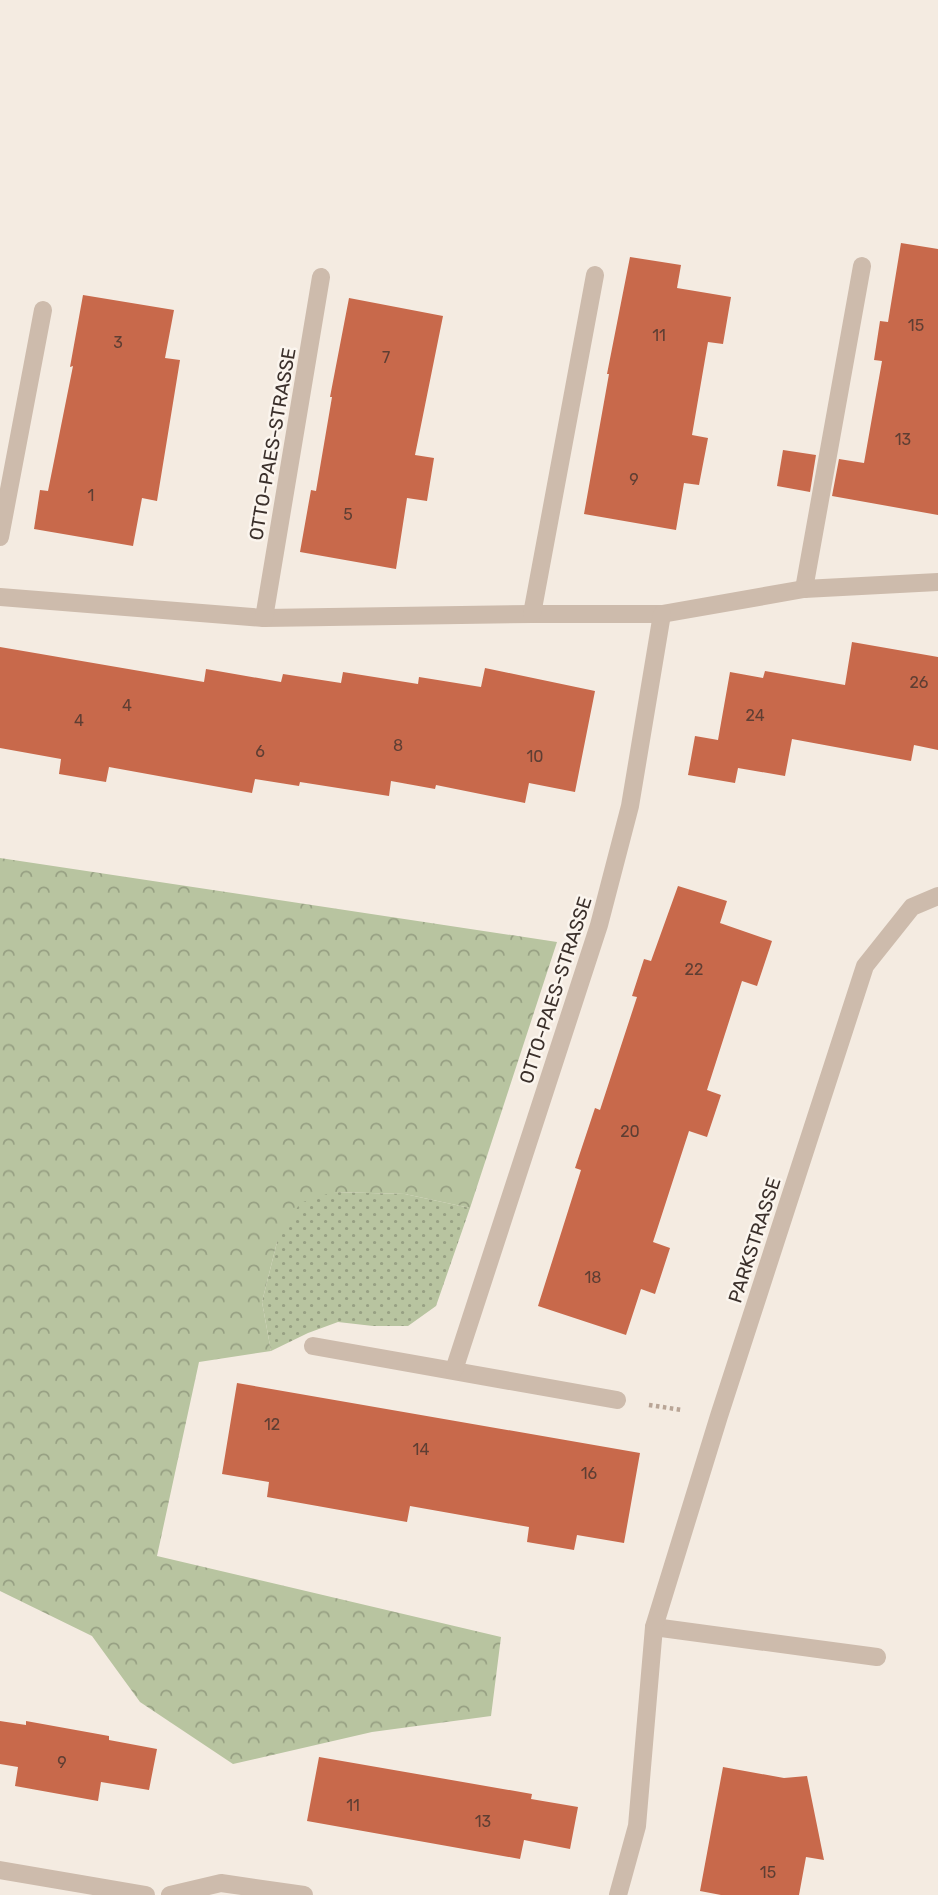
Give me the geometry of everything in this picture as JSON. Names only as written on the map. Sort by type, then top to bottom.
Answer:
[{"type":"street","points":[[804,589],[862,265]]},
{"type":"street","points":[[532,614],[594,275]]},
{"type":"street","name":"OTTO-PAES-STRASSE","points":[[264,618],[321,277]]},
{"type":"street","points":[[0,537],[43,310]]},
{"type":"street","points":[[0,597],[264,618],[662,614],[804,589],[938,582]]},
{"type":"street","name":"OTTO-PAES-STRASSE","points":[[454,1370],[599,925],[629,806],[662,614]]},
{"type":"street","name":"PARKSTRASSE","points":[[618,1895],[637,1826],[654,1627],[719,1416],[865,966],[912,907],[938,896]]},
{"type":"street","points":[[313,1346],[617,1400]]},
{"type":"street","points":[[654,1627],[877,1657]]},
{"type":"street","points":[[0,1870],[146,1895]]},
{"type":"street","points":[[170,1895],[221,1883],[304,1895]]},
{"type":"path","points":[[617,1400],[719,1416]]},
{"type":"green space","points":[[0,858],[557,942],[470,1208],[405,1194],[334,1192],[277,1242],[262,1302],[271,1351],[199,1362],[157,1556],[501,1637],[491,1716],[372,1732],[233,1764],[140,1702],[92,1636],[0,1591]]},
{"type":"green space","points":[[333,1192],[405,1194],[470,1208],[436,1306],[408,1326],[338,1322],[271,1351],[262,1302],[277,1242],[300,1203]]},
{"type":"building","points":[[901,243],[938,249],[938,515],[832,496],[839,459],[864,463],[882,361],[874,360],[880,321],[888,322]]},
{"type":"building","points":[[630,257],[681,265],[677,288],[731,297],[723,344],[708,342],[692,435],[708,438],[699,485],[684,483],[676,530],[584,514]]},
{"type":"building","points":[[83,295],[174,310],[165,358],[180,360],[157,501],[142,498],[133,546],[34,529],[40,490],[48,491],[73,366],[70,367]]},
{"type":"building","points":[[349,298],[443,316],[415,455],[434,458],[427,501],[407,498],[396,569],[300,552],[311,490],[316,491]]},
{"type":"building","points":[[783,450],[816,455],[810,492],[777,486]]},
{"type":"building","points":[[852,642],[938,657],[938,750],[914,745],[911,761],[792,739],[785,776],[738,768],[735,783],[688,775],[695,736],[718,740],[730,672],[763,678],[765,671],[845,685]]},
{"type":"building","points":[[0,647],[204,682],[206,669],[281,682],[283,674],[341,683],[343,672],[418,684],[419,677],[481,687],[485,668],[595,691],[575,792],[529,783],[525,803],[436,785],[435,789],[391,781],[389,796],[300,782],[299,786],[255,779],[252,793],[109,767],[106,782],[59,774],[61,759],[0,748]]},
{"type":"building","points":[[678,886],[727,901],[720,923],[772,941],[757,986],[742,981],[707,1090],[721,1095],[707,1137],[689,1131],[653,1242],[670,1248],[655,1294],[641,1289],[626,1335],[538,1306],[581,1170],[575,1168],[595,1108],[600,1110],[637,997],[632,996],[644,959],[651,961]]},
{"type":"building","points":[[237,1383],[640,1453],[624,1543],[577,1535],[574,1550],[527,1542],[529,1527],[410,1506],[407,1522],[267,1497],[269,1482],[222,1474]]},
{"type":"building","points":[[0,1721],[26,1725],[26,1721],[109,1736],[109,1740],[157,1749],[149,1790],[101,1782],[98,1801],[15,1786],[18,1767],[0,1764]]},
{"type":"building","points":[[319,1757],[532,1794],[531,1799],[578,1807],[570,1849],[524,1840],[520,1859],[307,1821]]},
{"type":"building","points":[[723,1767],[784,1778],[807,1776],[824,1860],[806,1857],[799,1895],[721,1895],[700,1891]]}]
